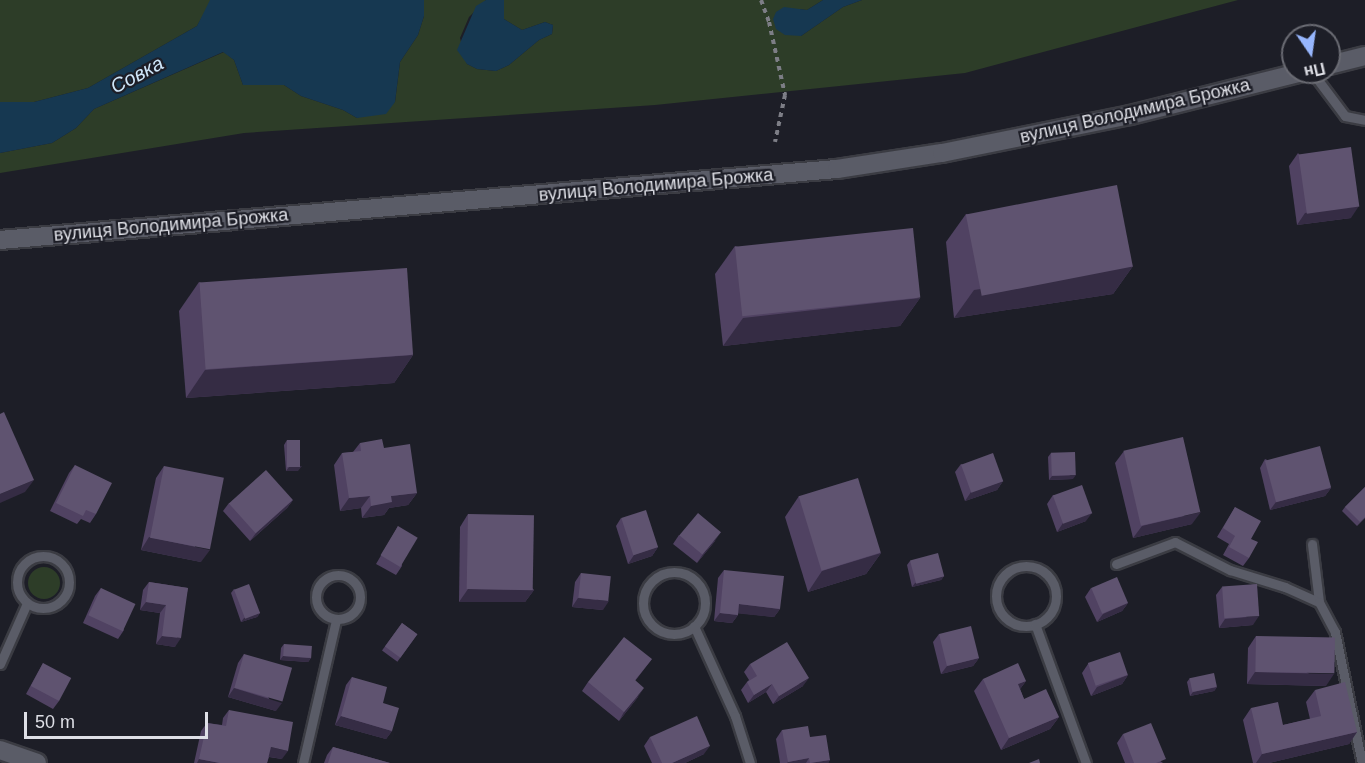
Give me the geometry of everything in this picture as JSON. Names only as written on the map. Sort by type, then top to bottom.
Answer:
[{"type":"main road","points":[[1341,63],[1365,56]]},
{"type":"main road","name":"вулиця Володимира Брожка","points":[[0,240],[837,169],[942,153],[1130,115],[1281,77]]},
{"type":"main road","points":[[0,750],[37,763]]},
{"type":"lane","points":[[1321,84],[1346,116],[1365,120]]},
{"type":"lane","points":[[1116,564],[1175,542],[1230,570],[1285,587],[1319,602]]},
{"type":"lane","points":[[1312,544],[1319,602],[1335,632],[1362,763]]},
{"type":"lane","points":[[42,556],[59,561],[69,577],[66,596],[52,608],[34,608],[27,603],[17,588],[19,571],[25,564],[42,556]]},
{"type":"lane","points":[[1035,567],[1044,571],[1055,586],[1055,605],[1051,613],[1035,624],[1015,623],[1000,610],[997,590],[1001,580],[1016,568],[1035,567]]},
{"type":"lane","points":[[670,573],[689,576],[697,583],[704,600],[700,619],[694,627],[674,634],[654,627],[643,609],[646,588],[652,581],[670,573]]},
{"type":"lane","points":[[337,575],[351,579],[356,584],[361,598],[359,605],[350,616],[336,620],[323,614],[318,607],[316,593],[324,580],[337,575]]},
{"type":"lane","points":[[0,664],[27,603]]},
{"type":"lane","points":[[303,763],[336,620]]},
{"type":"lane","points":[[1035,624],[1086,763]]},
{"type":"lane","points":[[694,627],[735,716],[750,763]]},
{"type":"path","points":[[761,0],[769,22],[785,95],[776,142]]},
{"type":"green space","points":[[0,0],[211,1],[197,26],[88,88],[34,102],[9,103],[0,102]]},
{"type":"green space","points":[[424,0],[486,0],[469,17],[460,38],[467,64],[477,69],[496,71],[509,65],[539,40],[552,34],[553,25],[545,22],[522,30],[504,19],[504,0],[823,0],[807,10],[798,9],[801,36],[843,7],[862,0],[1238,0],[965,73],[655,105],[244,133],[0,173],[0,153],[52,143],[76,128],[94,109],[224,52],[234,60],[243,85],[284,85],[301,96],[343,110],[357,118],[395,102],[400,62],[418,35],[424,16]]},
{"type":"green space","points":[[44,567],[55,572],[60,583],[55,594],[44,599],[33,594],[28,583],[33,572]]},
{"type":"water","name":"Совка","points":[[210,0],[424,0],[424,16],[418,35],[400,62],[395,102],[386,114],[357,118],[343,110],[301,96],[284,85],[243,85],[234,60],[223,52],[94,109],[76,128],[52,143],[0,153],[0,102],[34,102],[88,88],[197,26]]},
{"type":"water","points":[[486,0],[504,0],[504,19],[522,30],[545,22],[553,25],[552,34],[539,40],[509,65],[496,71],[477,69],[467,64],[457,50],[476,6]]},
{"type":"water","points":[[823,0],[862,0],[843,7],[801,36],[785,35],[776,29],[773,19],[776,12],[784,7],[807,10]]},
{"type":"building","points":[[1351,147],[1359,206],[1307,214],[1299,154]]},
{"type":"building","points":[[1117,185],[1133,266],[982,296],[966,214]]},
{"type":"building","points":[[913,228],[920,298],[742,316],[735,247]]},
{"type":"building","points":[[407,268],[413,355],[206,369],[200,283]]},
{"type":"building","points":[[4,412],[34,480],[0,494],[0,414]]},
{"type":"building","points":[[1183,437],[1200,512],[1141,526],[1124,451]]},
{"type":"building","points":[[382,439],[384,448],[410,444],[417,493],[391,496],[392,502],[371,506],[370,496],[349,498],[342,453],[361,451],[360,443]]},
{"type":"building","points":[[287,440],[300,440],[300,467],[287,467]]},
{"type":"building","points":[[1320,446],[1331,488],[1276,502],[1265,461]]},
{"type":"building","points":[[1075,452],[1076,475],[1052,476],[1051,453]]},
{"type":"building","points":[[993,453],[1003,481],[971,493],[961,465]]},
{"type":"building","points":[[75,465],[112,483],[96,514],[86,510],[83,516],[56,503]]},
{"type":"building","points":[[164,466],[224,478],[210,549],[150,538]]},
{"type":"building","points":[[266,470],[293,500],[256,533],[229,503]]},
{"type":"building","points":[[858,478],[881,553],[822,571],[799,496]]},
{"type":"building","points":[[1082,485],[1092,513],[1063,524],[1053,496]]},
{"type":"building","points":[[1365,487],[1365,517],[1360,522],[1345,507]]},
{"type":"building","points":[[1235,507],[1261,521],[1251,539],[1258,542],[1249,558],[1229,547],[1235,536],[1223,528]]},
{"type":"building","points":[[646,510],[658,547],[633,555],[621,518]]},
{"type":"building","points":[[698,513],[721,532],[702,554],[679,535]]},
{"type":"building","points":[[468,514],[534,515],[533,590],[467,589]]},
{"type":"building","points":[[398,526],[418,538],[400,567],[380,555]]},
{"type":"building","points":[[938,553],[944,576],[916,584],[910,561]]},
{"type":"building","points":[[724,570],[784,576],[780,609],[739,604],[738,615],[720,613]]},
{"type":"building","points":[[581,573],[611,576],[608,601],[578,598]]},
{"type":"building","points":[[1117,577],[1128,603],[1102,614],[1091,588]]},
{"type":"building","points":[[149,582],[188,588],[181,638],[162,636],[166,605],[146,602]]},
{"type":"building","points":[[249,584],[260,613],[245,619],[234,590]]},
{"type":"building","points":[[1257,584],[1259,616],[1224,618],[1222,586]]},
{"type":"building","points":[[101,588],[135,604],[123,631],[88,615]]},
{"type":"building","points":[[402,623],[417,634],[400,658],[385,646]]},
{"type":"building","points":[[971,626],[979,658],[947,666],[939,634]]},
{"type":"building","points":[[1256,636],[1335,637],[1334,673],[1255,672]]},
{"type":"building","points":[[624,637],[652,659],[635,680],[644,688],[624,712],[588,682]]},
{"type":"building","points":[[787,642],[809,678],[779,696],[772,684],[754,695],[747,682],[757,676],[750,664]]},
{"type":"building","points":[[284,644],[312,646],[311,658],[283,656]]},
{"type":"building","points":[[1120,652],[1128,675],[1096,686],[1088,663]]},
{"type":"building","points":[[244,654],[292,668],[282,701],[234,688]]},
{"type":"building","points":[[43,663],[71,678],[59,701],[31,686]]},
{"type":"building","points":[[1018,663],[1026,681],[1018,684],[1024,699],[1046,689],[1059,717],[1009,738],[983,679]]},
{"type":"building","points":[[1214,673],[1217,687],[1192,692],[1190,678]]},
{"type":"building","points":[[352,677],[387,687],[383,703],[399,708],[392,731],[341,716]]},
{"type":"building","points":[[1345,682],[1357,732],[1262,754],[1251,708],[1278,702],[1283,725],[1321,716],[1315,690]]},
{"type":"building","points":[[229,710],[293,722],[288,751],[271,747],[267,763],[220,763],[199,759],[207,723],[226,726]]},
{"type":"building","points":[[697,716],[710,746],[672,763],[662,763],[650,737]]},
{"type":"building","points":[[1151,723],[1166,759],[1156,763],[1134,763],[1123,734]]},
{"type":"building","points":[[808,726],[810,737],[826,735],[830,760],[810,763],[809,758],[788,762],[782,730]]},
{"type":"building","points":[[333,747],[390,763],[328,763]]}]
